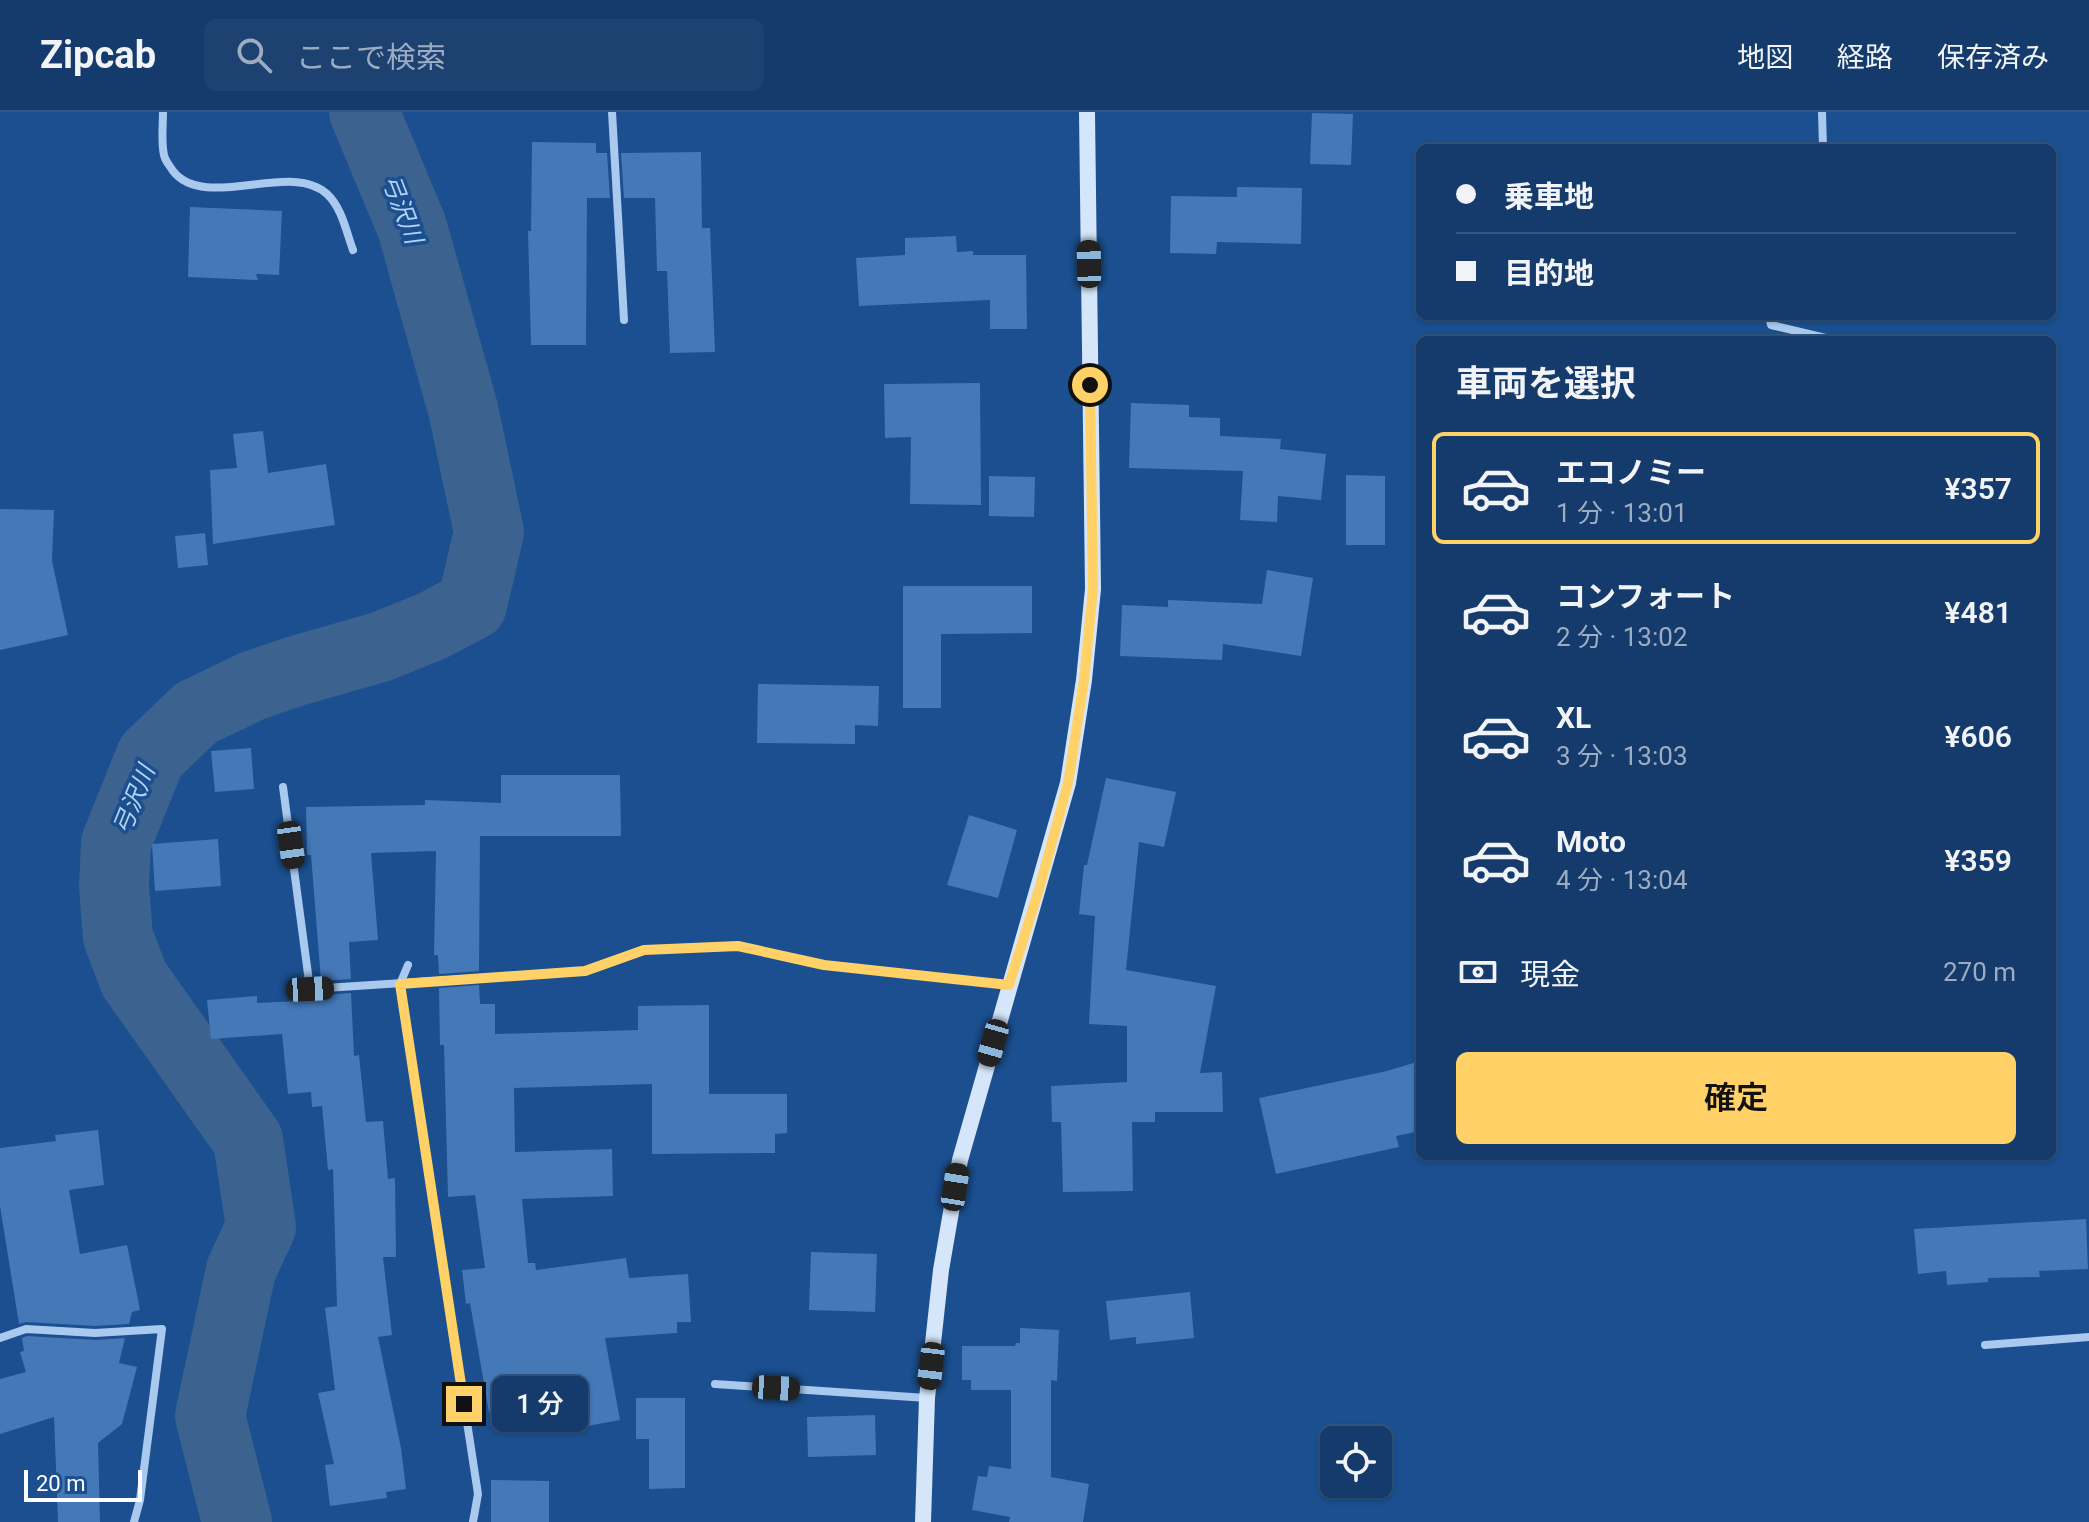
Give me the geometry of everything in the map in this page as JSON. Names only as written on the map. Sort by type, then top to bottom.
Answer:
[{"type":"street","points":[[163,112],[164,159],[181,180],[202,187],[309,185],[325,192],[339,209],[353,250]]},
{"type":"street","points":[[612,112],[624,320]]},
{"type":"street","points":[[923,1522],[927,1398],[941,1270],[960,1160],[1068,783],[1084,680],[1093,589],[1087,112]]},
{"type":"street","points":[[1822,112],[1823,144]]},
{"type":"street","points":[[1770,320],[1771,325],[1817,336]]},
{"type":"street","points":[[283,787],[310,989],[585,971],[644,950],[738,946],[824,965],[1009,985]]},
{"type":"street","points":[[408,965],[400,984],[478,1494],[473,1522]]},
{"type":"street","points":[[0,1338],[26,1329],[95,1333],[162,1329],[140,1500],[134,1522]]},
{"type":"street","points":[[1985,1345],[2089,1337]]},
{"type":"street","points":[[715,1384],[927,1398]]},
{"type":"building","points":[[1312,113],[1353,114],[1351,165],[1310,164]]},
{"type":"building","points":[[532,142],[596,143],[596,153],[607,153],[610,198],[587,198],[586,345],[531,345],[528,231],[531,231]]},
{"type":"building","points":[[701,152],[702,228],[710,228],[715,352],[670,353],[667,271],[657,271],[655,198],[624,198],[621,153]]},
{"type":"building","points":[[1237,187],[1302,188],[1301,244],[1217,242],[1216,254],[1170,253],[1171,196],[1237,197]]},
{"type":"building","points":[[190,207],[282,211],[279,275],[256,274],[258,280],[188,277]]},
{"type":"building","points":[[956,236],[957,252],[1026,255],[1027,329],[990,329],[990,300],[859,306],[856,258],[905,255],[905,238]]},
{"type":"building","points":[[980,383],[981,505],[910,504],[911,437],[885,438],[884,384]]},
{"type":"building","points":[[1131,403],[1189,405],[1189,417],[1220,418],[1220,436],[1281,439],[1280,449],[1326,454],[1321,500],[1278,496],[1277,522],[1240,520],[1243,471],[1129,468]]},
{"type":"building","points":[[263,431],[268,473],[326,464],[335,525],[213,544],[210,470],[237,468],[233,434]]},
{"type":"building","points":[[1346,475],[1385,476],[1385,545],[1346,545]]},
{"type":"building","points":[[989,476],[1035,477],[1034,517],[989,516]]},
{"type":"building","points":[[0,509],[54,510],[52,561],[68,635],[0,650]]},
{"type":"building","points":[[205,533],[208,565],[178,568],[175,536]]},
{"type":"building","points":[[1267,570],[1313,578],[1301,656],[1223,644],[1222,660],[1120,656],[1122,605],[1168,607],[1168,600],[1262,604]]},
{"type":"building","points":[[903,586],[1032,586],[1032,633],[941,634],[941,708],[903,708]]},
{"type":"building","points":[[758,684],[879,686],[878,726],[855,725],[855,744],[757,743]]},
{"type":"building","points":[[251,748],[254,789],[215,792],[211,751]]},
{"type":"building","points":[[501,775],[620,775],[621,836],[480,836],[479,971],[439,974],[438,955],[434,955],[436,851],[371,853],[378,940],[349,942],[351,979],[321,981],[311,855],[307,855],[306,807],[425,805],[425,800],[501,803]]},
{"type":"building","points":[[1106,778],[1176,792],[1164,847],[1139,842],[1126,970],[1216,986],[1200,1073],[1222,1072],[1223,1112],[1155,1112],[1155,1122],[1132,1122],[1133,1191],[1063,1192],[1061,1122],[1052,1122],[1051,1086],[1127,1082],[1127,1026],[1089,1024],[1095,916],[1079,914],[1084,865],[1087,865]]},
{"type":"building","points":[[969,815],[1017,830],[998,898],[947,885]]},
{"type":"building","points":[[218,839],[221,886],[155,891],[152,844]]},
{"type":"building","points":[[479,985],[480,1004],[495,1004],[495,1034],[638,1030],[638,1006],[709,1005],[709,1094],[787,1094],[787,1133],[775,1134],[775,1153],[652,1154],[652,1084],[514,1088],[515,1152],[612,1149],[613,1196],[522,1199],[528,1263],[535,1263],[536,1270],[626,1258],[629,1278],[688,1274],[691,1322],[677,1322],[677,1333],[605,1338],[620,1420],[582,1427],[577,1396],[489,1412],[470,1303],[466,1304],[462,1270],[485,1268],[475,1195],[448,1197],[444,1045],[440,1045],[439,988]]},
{"type":"building","points":[[351,993],[354,1056],[359,1055],[366,1122],[383,1121],[388,1179],[395,1178],[396,1257],[383,1257],[392,1335],[378,1337],[401,1448],[406,1489],[386,1492],[387,1498],[330,1506],[325,1465],[334,1464],[318,1393],[335,1390],[325,1308],[337,1306],[333,1169],[328,1170],[322,1106],[312,1107],[311,1092],[288,1094],[282,1034],[211,1039],[207,1000],[257,996],[257,1003],[323,1000],[322,995]]},
{"type":"building","points":[[1416,1062],[1416,1132],[1396,1136],[1399,1147],[1276,1174],[1259,1098]]},
{"type":"building","points":[[98,1130],[104,1185],[69,1190],[80,1254],[127,1245],[140,1310],[132,1312],[129,1324],[19,1324],[0,1206],[0,1148],[56,1141],[55,1135]]},
{"type":"building","points":[[2086,1219],[2088,1269],[2039,1271],[2040,1277],[1988,1278],[1988,1282],[1947,1285],[1946,1271],[1918,1274],[1914,1229]]},
{"type":"building","points":[[811,1252],[877,1254],[875,1312],[809,1310]]},
{"type":"building","points":[[1190,1292],[1194,1338],[1136,1344],[1136,1337],[1110,1340],[1106,1301]]},
{"type":"building","points":[[1020,1328],[1059,1330],[1057,1381],[1051,1380],[1051,1477],[1089,1484],[1083,1522],[1009,1522],[1010,1517],[972,1510],[978,1476],[987,1477],[989,1466],[1011,1469],[1011,1390],[971,1390],[971,1380],[962,1380],[962,1346],[1015,1346],[1020,1343]]},
{"type":"building","points":[[22,1338],[95,1340],[125,1338],[119,1363],[137,1367],[122,1424],[98,1443],[100,1522],[58,1522],[54,1417],[0,1434],[0,1379],[26,1372],[20,1352],[24,1351]]},
{"type":"building","points":[[636,1398],[685,1398],[685,1488],[649,1489],[649,1439],[636,1439]]},
{"type":"building","points":[[875,1415],[876,1455],[808,1457],[807,1417]]},
{"type":"building","points":[[491,1480],[549,1481],[549,1522],[491,1522]]},
{"type":"waterway","name":"弓沢川","points":[[237,1522],[210,1416],[241,1270],[261,1227],[248,1140],[134,979],[118,937],[114,887],[116,843],[151,756],[196,713],[252,686],[380,647],[432,626],[472,605],[489,532],[463,409],[412,227],[364,112]]},
{"type":"route","points":[[464,1404],[400,984],[585,971],[644,950],[738,946],[824,965],[1009,985],[1068,783],[1084,680],[1093,589],[1090,385]]}]
